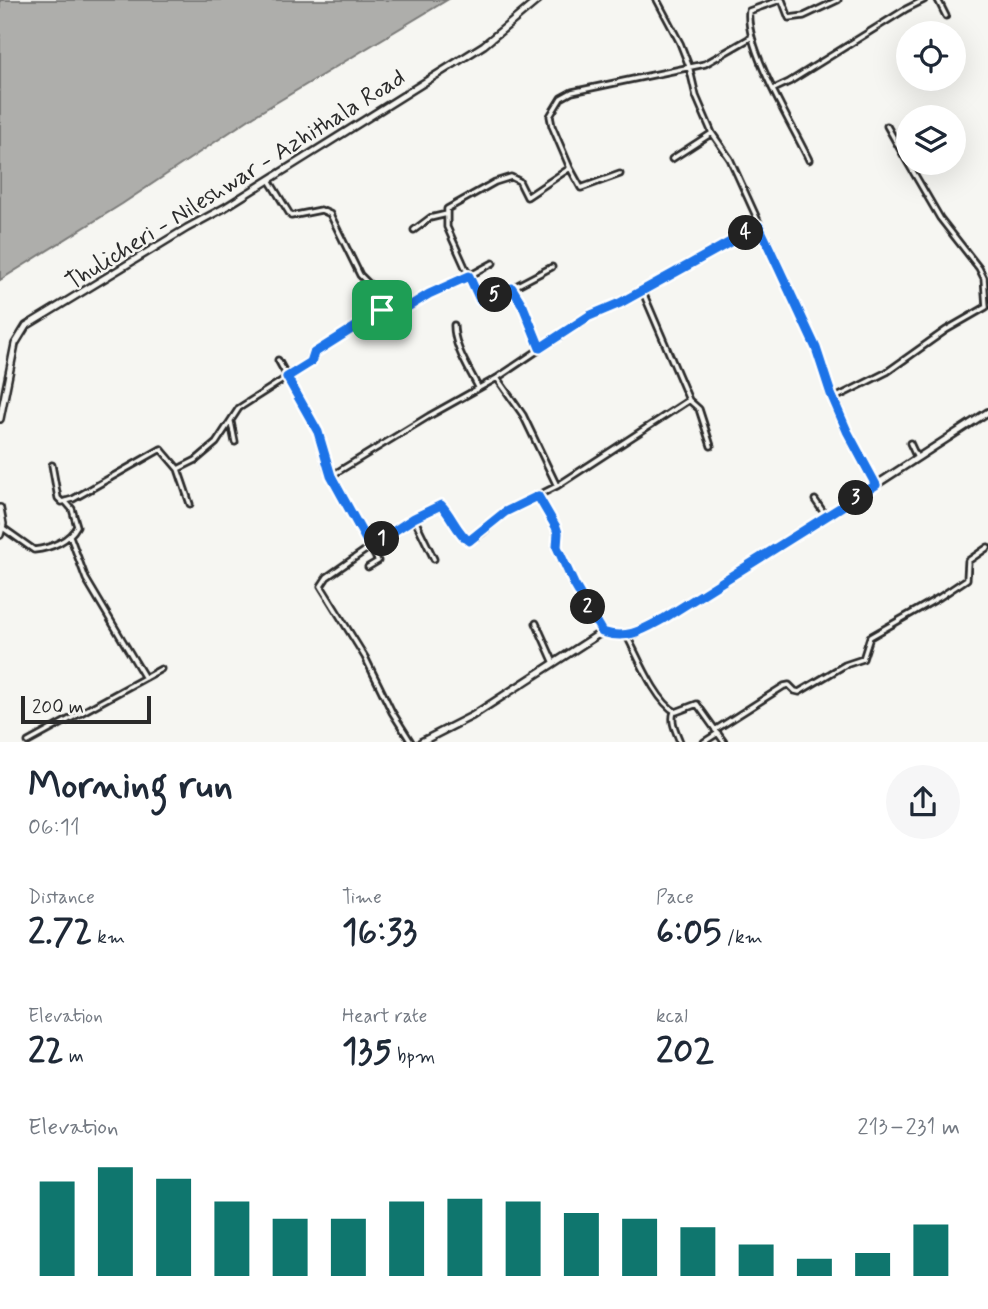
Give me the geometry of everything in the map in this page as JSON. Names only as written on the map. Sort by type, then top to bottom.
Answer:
[{"type":"main road","name":"Thulicheri - Nileshwar - Azhithala Road","points":[[0,419],[15,344],[26,326],[269,180],[484,45],[538,0]]},
{"type":"main road","points":[[421,742],[472,716],[602,632],[627,636],[663,619],[988,412]]},
{"type":"main road","points":[[0,508],[3,528],[0,535]]},
{"type":"street","points":[[657,0],[680,43],[696,96],[712,133],[730,159],[816,348],[833,399],[876,485]]},
{"type":"street","points":[[810,160],[774,89],[752,37],[750,11],[781,0],[789,18],[804,16],[838,0]]},
{"type":"street","points":[[774,89],[925,0]]},
{"type":"street","points":[[938,0],[946,16]]},
{"type":"street","points":[[620,174],[581,188],[552,126],[550,116],[561,98],[572,92],[705,64],[752,37]]},
{"type":"street","points":[[887,126],[896,142]]},
{"type":"street","points":[[672,159],[712,133]]},
{"type":"street","points":[[552,267],[512,288],[480,300],[447,227],[447,209],[495,182],[511,177],[519,181],[527,197],[570,167]]},
{"type":"street","points":[[833,399],[887,372],[946,330],[987,307],[985,286],[979,268],[940,218],[915,175]]},
{"type":"street","points":[[269,180],[291,216],[318,210],[330,214],[359,275],[369,284],[382,310],[390,318],[429,294],[493,263]]},
{"type":"street","points":[[414,230],[430,218],[447,214]]},
{"type":"street","points":[[331,476],[497,378],[589,316],[620,303],[759,226]]},
{"type":"street","points":[[512,288],[523,306],[540,348]]},
{"type":"street","points":[[642,290],[689,400],[699,409],[711,446]]},
{"type":"street","points":[[178,469],[196,460],[216,443],[239,408],[311,362],[314,353],[382,310]]},
{"type":"street","points":[[454,325],[454,336],[460,353],[478,387]]},
{"type":"street","points":[[278,360],[318,432],[331,476],[378,561],[368,567]]},
{"type":"street","points":[[497,378],[523,415],[557,486]]},
{"type":"street","points":[[411,742],[392,712],[365,657],[321,586],[327,578],[414,518],[441,505],[449,513],[463,538],[469,541],[505,512],[557,486],[689,400]]},
{"type":"street","points":[[231,420],[235,442]]},
{"type":"street","points":[[910,443],[917,458]]},
{"type":"street","points":[[65,502],[161,449],[178,469],[190,504]]},
{"type":"street","points":[[3,528],[34,550],[61,542],[70,536],[77,526],[72,509],[58,498],[52,466]]},
{"type":"street","points":[[538,496],[556,527],[557,547],[574,584],[602,632]]},
{"type":"street","points":[[815,500],[826,516]]},
{"type":"street","points":[[414,518],[434,559]]},
{"type":"street","points":[[70,536],[86,579],[145,678]]},
{"type":"street","points":[[704,742],[716,731],[784,686],[789,685],[799,692],[845,665],[863,659],[870,637],[967,579],[968,561],[988,547]]},
{"type":"street","points":[[536,623],[554,663]]},
{"type":"street","points":[[627,636],[648,678],[674,712]]},
{"type":"street","points":[[28,742],[161,669]]},
{"type":"street","points":[[674,712],[697,704],[724,742]]},
{"type":"street","points":[[674,712],[672,716],[680,742]]},
{"type":"street","points":[[38,736],[40,742]]},
{"type":"shaded area","points":[[0,0],[447,0],[254,116],[122,204],[0,280]]},
{"type":"route","points":[[759,226],[816,348],[847,431],[876,485],[636,634],[614,636],[602,632],[574,584],[557,547],[556,527],[538,496],[505,512],[469,541],[463,538],[449,513],[441,505],[414,518],[370,547],[327,468],[318,432],[287,377],[311,362],[314,353],[382,310],[390,318],[396,316],[429,294],[469,276],[480,300],[512,288],[523,306],[540,348],[589,316],[620,303],[759,226]]}]
